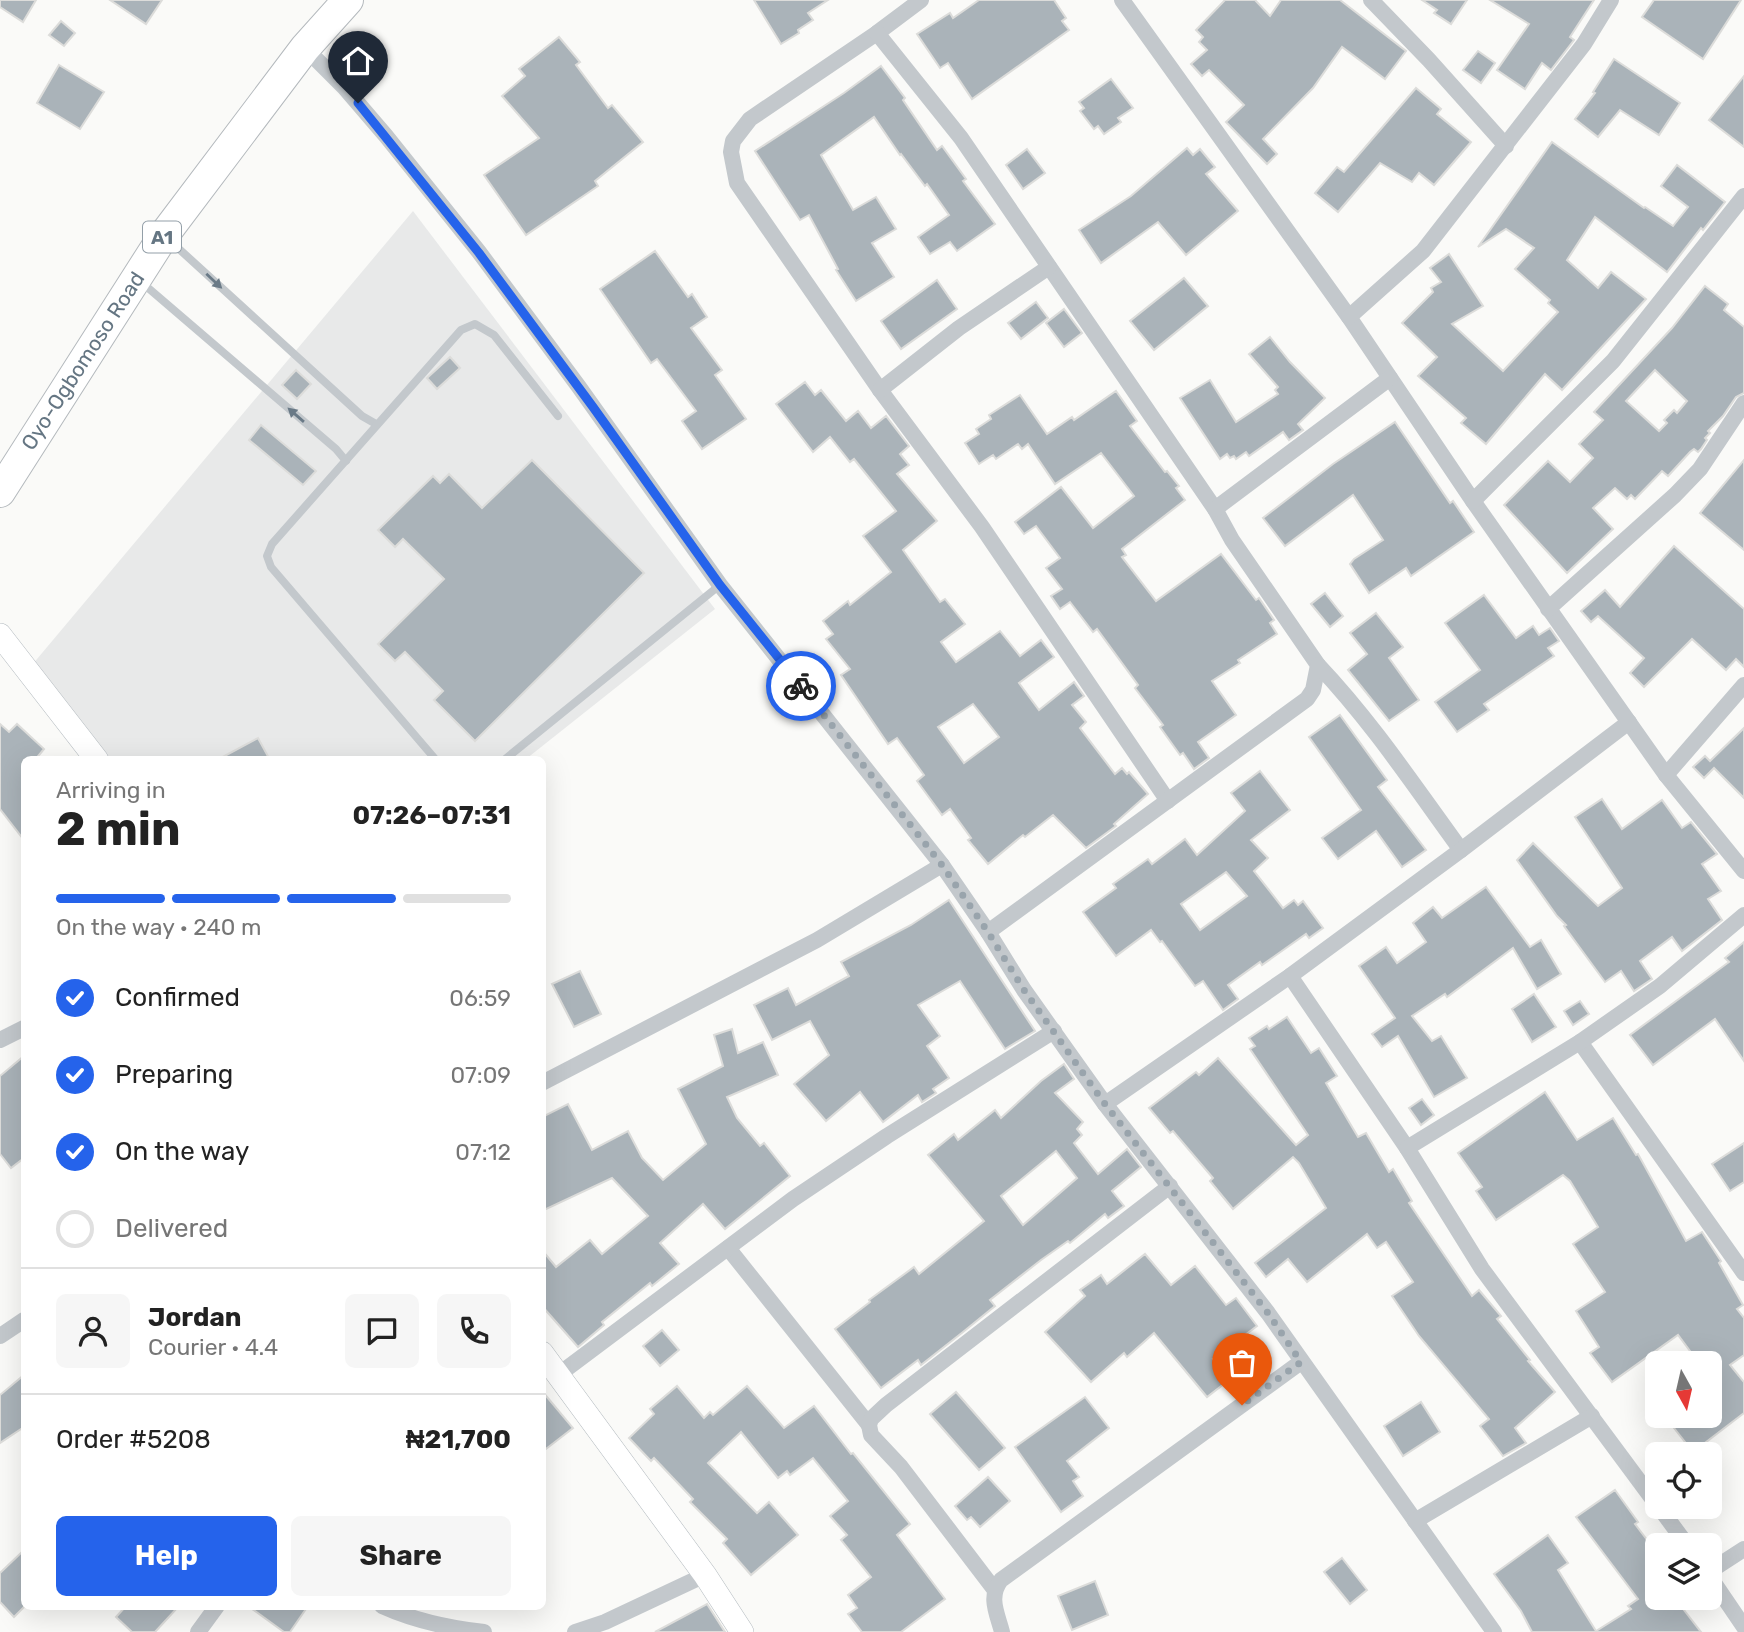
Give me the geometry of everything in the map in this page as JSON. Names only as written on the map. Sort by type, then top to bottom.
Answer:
[{"type":"highway","name":"Oyo-Ogbomoso Road","points":[[0,492],[164,235],[305,48],[348,0]]},
{"type":"street","points":[[921,0],[877,33],[750,118],[733,141],[731,152],[737,183],[880,390],[982,527],[1168,801]]},
{"type":"street","points":[[1122,0],[1349,317],[1473,501],[1666,775],[1744,871]]},
{"type":"street","points":[[1371,0],[1506,146]]},
{"type":"street","points":[[1349,317],[1423,251],[1584,44],[1611,0]]},
{"type":"street","points":[[877,33],[961,138],[1215,509],[1232,540],[1318,665],[1347,695],[1371,726],[1461,850]]},
{"type":"street","points":[[305,48],[378,126],[479,253],[579,387],[720,585],[942,865],[1024,990],[1105,1104],[1268,1313],[1494,1632]]},
{"type":"street","points":[[1473,501],[1614,361],[1744,196]]},
{"type":"street","points":[[880,390],[959,328],[1049,267]]},
{"type":"street","points":[[1215,509],[1390,378]]},
{"type":"street","points":[[1548,609],[1691,477],[1744,403]]},
{"type":"street","points":[[0,635],[94,756]]},
{"type":"street","points":[[988,932],[1307,699],[1313,690],[1318,665]]},
{"type":"street","points":[[1666,775],[1744,685]]},
{"type":"street","points":[[1105,1104],[1290,976],[1629,722]]},
{"type":"street","points":[[546,1081],[817,940],[942,865]]},
{"type":"street","points":[[1407,1148],[1580,1042],[1660,986],[1744,915]]},
{"type":"street","points":[[1290,976],[1407,1148],[1482,1269],[1645,1488]]},
{"type":"street","points":[[0,1040],[21,1030]]},
{"type":"street","points":[[558,1375],[793,1199],[1054,1031]]},
{"type":"street","points":[[1580,1042],[1744,1273]]},
{"type":"street","points":[[869,1425],[871,1419],[886,1405],[1170,1186]]},
{"type":"street","points":[[728,1248],[869,1425],[871,1435],[901,1467],[994,1589]]},
{"type":"street","points":[[0,1336],[21,1322]]},
{"type":"street","points":[[546,1358],[705,1575],[742,1632]]},
{"type":"street","points":[[1002,1632],[993,1601],[994,1589],[1001,1580],[1301,1362]]},
{"type":"street","points":[[1415,1521],[1592,1416]]},
{"type":"street","points":[[1722,1563],[1744,1549]]},
{"type":"street","points":[[575,1632],[605,1622],[705,1575]]},
{"type":"street","points":[[1722,1595],[1744,1627]]},
{"type":"street","points":[[198,1632],[214,1610]]},
{"type":"street","points":[[392,1610],[448,1628],[484,1632]]},
{"type":"lane","points":[[164,235],[362,416],[376,424]]},
{"type":"lane","points":[[136,278],[336,449],[345,461]]},
{"type":"lane","points":[[433,756],[271,567],[267,556],[272,544],[461,330],[475,324],[494,335],[558,416]]},
{"type":"lane","points":[[509,756],[720,585]]},
{"type":"shaded area","points":[[413,211],[715,609],[530,756],[106,756],[32,665]]},
{"type":"building","points":[[0,0],[36,0],[23,22],[0,7]]},
{"type":"building","points":[[110,0],[162,0],[146,24]]},
{"type":"building","points":[[754,0],[828,0],[808,13],[813,20],[781,44]]},
{"type":"building","points":[[979,0],[1054,0],[1066,18],[1062,21],[1069,30],[972,99],[948,63],[940,68],[917,34],[950,13],[953,18]]},
{"type":"building","points":[[1225,0],[1255,0],[1270,16],[1281,0],[1340,0],[1406,51],[1385,79],[1342,47],[1313,88],[1263,139],[1277,154],[1267,164],[1226,122],[1244,105],[1209,70],[1202,76],[1191,64],[1207,50],[1199,42],[1203,37],[1196,30]]},
{"type":"building","points":[[1422,0],[1467,0],[1451,24],[1434,13],[1437,10]]},
{"type":"building","points":[[1490,0],[1594,0],[1570,37],[1574,40],[1551,70],[1542,63],[1525,89],[1497,70],[1529,24]]},
{"type":"building","points":[[1654,0],[1741,0],[1703,59],[1642,17]]},
{"type":"building","points":[[61,21],[75,33],[64,46],[49,35]]},
{"type":"building","points":[[559,37],[580,62],[576,65],[608,108],[612,105],[643,142],[595,181],[598,186],[526,235],[484,175],[539,138],[502,96],[525,76],[519,69]]},
{"type":"building","points":[[1478,51],[1495,63],[1481,83],[1463,70]]},
{"type":"building","points":[[1614,59],[1680,103],[1659,135],[1620,110],[1598,137],[1575,119],[1595,93],[1593,92]]},
{"type":"building","points":[[59,65],[104,92],[80,129],[37,103]]},
{"type":"building","points":[[881,66],[905,98],[903,100],[937,150],[942,146],[966,179],[963,181],[995,224],[957,251],[950,242],[930,254],[918,237],[949,215],[927,184],[925,186],[900,155],[874,117],[821,155],[853,210],[876,197],[896,229],[872,243],[894,277],[856,301],[836,270],[838,269],[809,215],[800,220],[755,151]]},
{"type":"building","points":[[1744,76],[1744,147],[1709,120]]},
{"type":"building","points":[[1111,79],[1133,108],[1118,118],[1121,122],[1104,134],[1098,126],[1094,129],[1080,111],[1084,108],[1079,102]]},
{"type":"building","points":[[1416,88],[1441,109],[1437,114],[1471,142],[1434,185],[1419,173],[1412,182],[1380,163],[1338,212],[1315,193],[1337,167],[1344,172]]},
{"type":"building","points":[[1552,142],[1673,226],[1688,207],[1661,186],[1677,165],[1725,202],[1667,272],[1595,217],[1567,260],[1598,288],[1611,272],[1646,299],[1562,390],[1545,374],[1486,444],[1461,423],[1466,418],[1418,376],[1437,357],[1402,323],[1433,292],[1431,288],[1441,282],[1430,268],[1449,254],[1483,306],[1452,324],[1503,371],[1558,312],[1548,303],[1550,300],[1515,269],[1534,248],[1506,229],[1478,247]]},
{"type":"building","points":[[1187,148],[1193,155],[1200,149],[1215,167],[1206,174],[1238,211],[1186,255],[1158,222],[1101,263],[1079,230],[1131,196]]},
{"type":"building","points":[[1027,149],[1045,173],[1023,189],[1006,165]]},
{"type":"building","points":[[655,251],[688,297],[692,294],[707,317],[691,328],[722,370],[715,375],[746,419],[702,449],[682,421],[696,411],[657,359],[651,363],[600,289]]},
{"type":"building","points":[[1184,278],[1208,306],[1154,350],[1130,321]]},
{"type":"building","points":[[937,280],[957,309],[901,349],[881,321]]},
{"type":"building","points":[[1705,286],[1728,304],[1724,310],[1744,327],[1744,393],[1736,397],[1708,431],[1710,433],[1701,449],[1698,452],[1694,449],[1690,452],[1668,476],[1662,471],[1635,499],[1631,495],[1627,499],[1615,488],[1593,508],[1613,529],[1567,573],[1504,505],[1548,461],[1570,482],[1593,458],[1579,444],[1603,420],[1594,412],[1672,328]],"holes":[[[1655,370],[1687,401],[1677,413],[1674,410],[1664,420],[1667,423],[1659,431],[1626,401]]]},
{"type":"building","points":[[1036,302],[1048,318],[1021,339],[1008,323]]},
{"type":"building","points":[[1064,309],[1082,333],[1064,347],[1046,323]]},
{"type":"building","points":[[1270,337],[1325,398],[1298,424],[1303,430],[1289,440],[1283,432],[1249,456],[1246,452],[1236,459],[1227,454],[1220,459],[1180,398],[1210,380],[1236,422],[1278,394],[1275,390],[1278,387],[1249,354]]},
{"type":"building","points":[[450,357],[460,368],[437,389],[427,378]]},
{"type":"building","points":[[296,370],[311,384],[297,399],[282,385]]},
{"type":"building","points":[[805,382],[815,395],[821,390],[846,421],[858,411],[871,428],[886,416],[909,446],[900,454],[909,465],[897,474],[937,521],[903,550],[940,602],[945,599],[965,624],[941,642],[956,662],[1000,631],[1020,656],[1041,640],[1054,657],[1019,683],[1039,710],[1074,682],[1084,696],[1072,705],[1086,722],[1080,728],[1115,774],[1122,768],[1127,774],[1129,772],[1148,794],[1114,824],[1116,826],[1086,848],[1053,815],[988,864],[968,840],[971,838],[950,809],[942,815],[917,781],[924,775],[897,738],[888,744],[841,675],[850,669],[826,639],[833,634],[823,621],[848,601],[850,605],[891,572],[863,536],[896,511],[854,459],[850,462],[830,437],[813,452],[776,404]],"holes":[[[973,704],[999,737],[964,763],[938,727]]]},
{"type":"building","points":[[1116,391],[1137,421],[1130,426],[1179,486],[1176,488],[1185,500],[1122,549],[1126,555],[1122,557],[1156,601],[1221,554],[1256,600],[1259,598],[1274,620],[1270,623],[1277,634],[1212,681],[1236,715],[1198,742],[1209,758],[1194,769],[1160,727],[1163,725],[1135,688],[1138,685],[1097,629],[1093,632],[1070,602],[1060,609],[1051,596],[1062,589],[1046,568],[1060,558],[1036,526],[1024,534],[1015,522],[1061,487],[1093,528],[1134,496],[1101,453],[1055,484],[1028,444],[1022,449],[1018,444],[996,459],[993,455],[979,464],[965,443],[979,434],[976,429],[991,419],[989,415],[1020,395],[1047,434],[1072,417],[1074,420]]},
{"type":"building","points":[[1395,422],[1450,503],[1453,501],[1474,532],[1411,576],[1406,568],[1369,593],[1350,564],[1383,540],[1353,495],[1285,546],[1263,518],[1333,464]]},
{"type":"building","points":[[261,425],[316,471],[303,485],[249,440]]},
{"type":"building","points":[[532,460],[644,573],[475,741],[434,700],[443,691],[405,652],[395,661],[378,644],[444,579],[403,539],[395,547],[378,530],[433,476],[440,483],[449,474],[482,508]]},
{"type":"building","points":[[1744,460],[1744,550],[1700,513]]},
{"type":"building","points":[[1674,546],[1744,609],[1744,667],[1736,659],[1726,670],[1692,639],[1644,687],[1630,673],[1644,658],[1598,616],[1591,622],[1581,611],[1605,590],[1620,607]]},
{"type":"building","points":[[1325,593],[1343,616],[1330,627],[1311,604]]},
{"type":"building","points":[[1484,595],[1516,638],[1533,626],[1539,635],[1550,628],[1559,641],[1548,648],[1554,656],[1484,704],[1489,710],[1457,732],[1435,702],[1480,670],[1445,623]]},
{"type":"building","points":[[1376,613],[1403,647],[1389,658],[1419,700],[1389,721],[1348,670],[1367,654],[1350,633]]},
{"type":"building","points":[[1340,715],[1387,780],[1378,787],[1426,850],[1402,867],[1376,831],[1338,859],[1322,838],[1361,810],[1309,737]]},
{"type":"building","points":[[0,724],[9,732],[17,724],[44,749],[38,756],[21,756],[21,836],[0,809]]},
{"type":"building","points":[[1744,728],[1744,798],[1714,768],[1704,778],[1693,767],[1705,756],[1710,761]]},
{"type":"building","points":[[258,738],[268,756],[224,756]]},
{"type":"building","points":[[1260,771],[1290,810],[1251,840],[1268,858],[1254,871],[1283,908],[1294,900],[1298,905],[1303,901],[1323,928],[1309,938],[1306,934],[1228,985],[1238,999],[1223,1010],[1203,981],[1195,986],[1151,930],[1116,956],[1083,912],[1116,888],[1113,884],[1148,859],[1152,864],[1185,839],[1197,855],[1245,811],[1231,793]],"holes":[[[1226,872],[1247,896],[1200,930],[1181,904]]]},
{"type":"building","points":[[1602,799],[1622,829],[1662,800],[1682,828],[1691,822],[1717,854],[1702,864],[1721,891],[1708,899],[1722,920],[1682,951],[1672,937],[1640,961],[1652,979],[1634,991],[1621,971],[1605,982],[1517,860],[1533,843],[1598,906],[1622,888],[1575,817]]},
{"type":"building","points":[[1486,887],[1530,947],[1541,940],[1561,974],[1537,989],[1513,948],[1447,997],[1445,994],[1412,1016],[1432,1041],[1441,1036],[1467,1078],[1434,1097],[1398,1036],[1382,1047],[1372,1034],[1395,1018],[1359,966],[1386,947],[1397,963],[1426,942],[1413,923],[1433,907],[1442,918]]},
{"type":"building","points":[[949,900],[1035,1031],[1005,1049],[960,981],[918,1005],[940,1036],[927,1046],[949,1078],[933,1089],[936,1093],[922,1102],[918,1095],[883,1122],[860,1092],[826,1121],[794,1084],[829,1055],[810,1021],[772,1040],[754,1005],[788,988],[796,1005],[849,976],[841,962],[911,925]]},
{"type":"building","points":[[1744,942],[1744,1061],[1715,1019],[1653,1065],[1630,1035],[1729,962],[1725,958]]},
{"type":"building","points":[[580,971],[601,1014],[574,1027],[552,984]]},
{"type":"building","points":[[1534,994],[1556,1027],[1532,1042],[1512,1009]]},
{"type":"building","points":[[1580,1001],[1589,1014],[1573,1025],[1564,1011]]},
{"type":"building","points":[[1287,1017],[1311,1053],[1319,1048],[1337,1076],[1326,1083],[1358,1137],[1366,1133],[1389,1172],[1393,1169],[1412,1201],[1409,1203],[1472,1296],[1479,1290],[1501,1316],[1497,1319],[1530,1360],[1528,1361],[1555,1392],[1515,1428],[1526,1443],[1503,1456],[1480,1426],[1489,1419],[1419,1336],[1392,1296],[1413,1282],[1386,1242],[1377,1248],[1367,1234],[1307,1282],[1288,1259],[1266,1277],[1255,1263],[1326,1208],[1299,1163],[1293,1157],[1233,1209],[1210,1181],[1213,1178],[1173,1131],[1170,1133],[1149,1108],[1196,1072],[1199,1075],[1218,1058],[1296,1145],[1308,1135],[1250,1049],[1255,1046],[1249,1038]]},
{"type":"building","points":[[732,1029],[738,1053],[763,1042],[778,1075],[727,1097],[737,1118],[760,1146],[764,1143],[790,1176],[725,1229],[703,1204],[660,1243],[679,1264],[652,1286],[650,1283],[602,1322],[604,1325],[578,1347],[546,1311],[546,1255],[556,1267],[590,1240],[602,1254],[648,1216],[612,1178],[546,1209],[546,1115],[568,1104],[592,1150],[628,1131],[642,1158],[663,1180],[706,1144],[678,1089],[723,1066],[714,1035]]},
{"type":"building","points":[[21,1058],[21,1160],[11,1168],[0,1154],[0,1076]]},
{"type":"building","points":[[1064,1064],[1074,1079],[1055,1093],[1083,1122],[1077,1129],[1082,1135],[1074,1143],[1098,1174],[1127,1149],[1141,1167],[1112,1191],[1124,1206],[1108,1218],[1105,1214],[1070,1243],[1068,1241],[1041,1260],[990,1300],[995,1306],[963,1332],[921,1365],[918,1360],[881,1388],[835,1329],[914,1267],[919,1274],[984,1221],[928,1155],[954,1134],[958,1140],[995,1110],[1001,1118]],"holes":[[[1056,1151],[1077,1178],[1023,1225],[1001,1196]]]},
{"type":"building","points":[[1545,1092],[1577,1140],[1613,1118],[1636,1155],[1638,1154],[1686,1241],[1702,1232],[1721,1261],[1719,1263],[1743,1305],[1737,1309],[1744,1318],[1744,1355],[1730,1365],[1744,1382],[1744,1413],[1706,1442],[1685,1442],[1674,1428],[1722,1428],[1722,1351],[1690,1351],[1678,1335],[1656,1351],[1645,1351],[1645,1358],[1612,1382],[1590,1353],[1599,1347],[1576,1311],[1605,1292],[1573,1244],[1598,1227],[1570,1181],[1563,1175],[1496,1220],[1476,1191],[1482,1187],[1458,1153]]},
{"type":"building","points":[[1422,1099],[1434,1115],[1421,1125],[1409,1108]]},
{"type":"building","points":[[1744,1143],[1744,1182],[1730,1191],[1712,1164]]},
{"type":"building","points":[[1145,1254],[1171,1285],[1195,1266],[1226,1305],[1236,1298],[1257,1326],[1213,1359],[1229,1380],[1207,1397],[1154,1333],[1127,1357],[1124,1353],[1091,1382],[1045,1332],[1085,1296],[1080,1290],[1101,1275],[1107,1284]]},
{"type":"building","points":[[662,1330],[679,1350],[660,1366],[643,1346]]},
{"type":"building","points":[[21,1378],[21,1429],[0,1443],[0,1395]]},
{"type":"building","points":[[677,1386],[704,1418],[710,1412],[713,1415],[747,1386],[784,1428],[814,1406],[910,1524],[897,1535],[945,1599],[901,1632],[862,1632],[848,1614],[857,1608],[848,1595],[871,1577],[841,1540],[847,1535],[830,1516],[848,1501],[813,1458],[790,1475],[787,1471],[778,1478],[741,1432],[708,1463],[757,1513],[769,1502],[798,1535],[751,1575],[723,1543],[727,1539],[690,1502],[693,1499],[654,1458],[651,1461],[629,1438],[654,1414],[650,1409]]},
{"type":"building","points":[[956,1392],[1005,1448],[979,1470],[930,1414]]},
{"type":"building","points":[[546,1396],[573,1428],[546,1449]]},
{"type":"building","points":[[1085,1397],[1109,1428],[1067,1461],[1079,1477],[1073,1481],[1083,1496],[1061,1512],[1015,1447]]},
{"type":"building","points":[[1421,1402],[1440,1432],[1403,1456],[1384,1426]]},
{"type":"building","points":[[988,1477],[1010,1501],[980,1527],[971,1517],[967,1520],[955,1506]]},
{"type":"building","points":[[1615,1490],[1638,1522],[1635,1524],[1645,1537],[1645,1610],[1684,1610],[1701,1632],[1532,1632],[1521,1611],[1494,1574],[1548,1535],[1568,1563],[1558,1570],[1596,1631],[1631,1609],[1628,1606],[1638,1599],[1576,1517]]},
{"type":"building","points":[[21,1553],[21,1610],[14,1617],[0,1602],[0,1573]]},
{"type":"building","points":[[1342,1558],[1367,1590],[1350,1604],[1324,1572]]},
{"type":"building","points":[[1095,1581],[1108,1615],[1072,1630],[1058,1596]]},
{"type":"building","points":[[707,1604],[725,1632],[655,1632]]},
{"type":"building","points":[[122,1610],[175,1610],[155,1632],[132,1632],[116,1617]]},
{"type":"building","points":[[254,1610],[305,1610],[290,1632],[284,1632]]},
{"type":"way so far","points":[[801,686],[942,865],[1024,990],[1105,1104],[1268,1313],[1301,1362],[1242,1405]]},
{"type":"route","points":[[358,103],[479,253],[650,484],[720,585],[801,686]]}]
